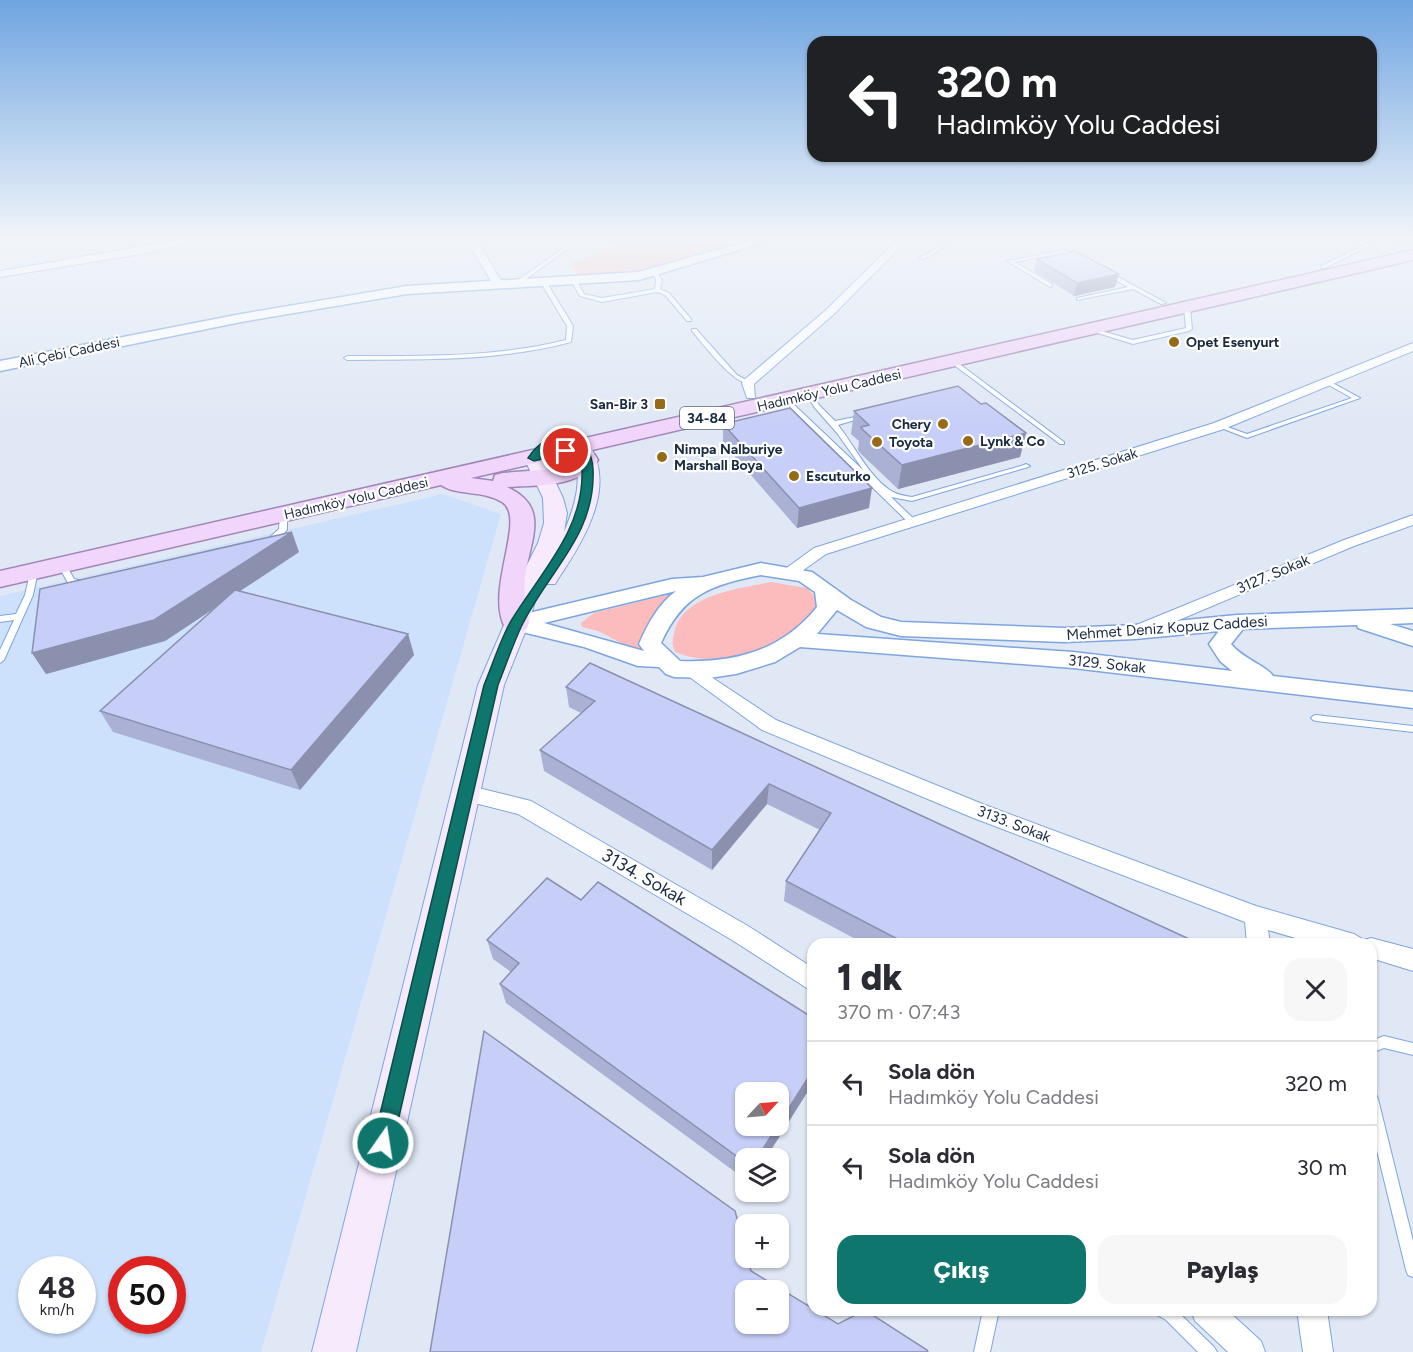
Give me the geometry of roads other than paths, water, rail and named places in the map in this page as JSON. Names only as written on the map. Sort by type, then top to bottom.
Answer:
[{"type":"main road","name":"Hadımköy Yolu Caddesi","points":[[572,446],[750,389],[1176,300]]},
{"type":"main road","name":"Hadımköy Yolu Caddesi","points":[[0,564],[786,400],[1218,300]]},
{"type":"main road","points":[[462,483],[537,467],[571,471],[572,446]]},
{"type":"main road","points":[[334,1352],[491,685],[516,623],[525,590],[548,546],[555,522],[556,510],[553,496],[537,467],[541,447],[572,446]]},
{"type":"main road","points":[[516,623],[550,575],[578,524],[588,490],[572,446]]},
{"type":"main road","name":"Hadımköy Yolu Caddesi","points":[[0,579],[430,481],[537,467]]},
{"type":"main road","points":[[430,481],[462,483],[509,495],[523,510],[524,530],[510,596],[511,612],[516,623]]},
{"type":"street","name":"Ali Çebi Caddesi","points":[[0,366],[341,300]]},
{"type":"street","points":[[750,389],[843,300]]},
{"type":"street","name":"3125. Sokak","points":[[789,572],[820,550],[1219,426],[1413,347]]},
{"type":"street","name":"3127. Sokak","points":[[1135,632],[1349,543],[1413,520]]},
{"type":"street","name":"Mehmet Deniz Kopuz Caddesi","points":[[703,582],[761,569],[789,572],[806,577],[825,589],[843,605],[874,622],[901,628],[1064,635],[1135,632],[1237,622],[1413,616]]},
{"type":"street","points":[[516,623],[672,585],[703,582]]},
{"type":"street","points":[[703,582],[673,601],[659,621],[650,644],[674,669],[722,669],[754,660],[800,640],[817,625],[828,608],[825,589]]},
{"type":"street","points":[[1349,617],[1413,639]]},
{"type":"street","points":[[1237,622],[1220,644],[1226,655],[1243,669],[1284,684]]},
{"type":"street","points":[[516,623],[589,641],[638,658],[665,660]]},
{"type":"street","name":"3129. Sokak","points":[[800,640],[1073,660],[1413,700]]},
{"type":"street","name":"3133. Sokak","points":[[690,669],[769,725],[978,811],[1255,916],[1333,938]]},
{"type":"street","name":"3134. Sokak","points":[[466,793],[524,807],[740,933],[807,977]]},
{"type":"street","points":[[1255,916],[1258,938]]},
{"type":"street","points":[[1377,950],[1413,960]]},
{"type":"street","points":[[1212,1316],[1250,1352]]},
{"type":"street","points":[[1313,1316],[1318,1352]]},
{"type":"lane","points":[[347,358],[447,356],[542,350],[569,342],[570,326],[554,300]]},
{"type":"lane","points":[[672,300],[689,320]]},
{"type":"lane","points":[[1157,300],[1163,303]]},
{"type":"lane","points":[[694,330],[735,376],[750,389]]},
{"type":"lane","points":[[952,361],[1062,443]]},
{"type":"lane","points":[[1219,426],[1247,435],[1357,398],[1327,382]]},
{"type":"lane","points":[[809,394],[818,410],[833,423],[841,437],[889,492],[901,498],[912,499],[1026,466]]},
{"type":"lane","points":[[786,400],[913,522]]},
{"type":"lane","points":[[833,423],[868,415]]},
{"type":"lane","points":[[264,542],[275,540],[283,530],[283,515]]},
{"type":"lane","points":[[62,565],[71,581],[88,586]]},
{"type":"lane","points":[[0,660],[29,595],[34,571]]},
{"type":"lane","points":[[0,619],[20,616]]},
{"type":"lane","points":[[1316,718],[1413,729]]},
{"type":"lane","points":[[1377,1045],[1384,1042],[1413,1049]]},
{"type":"lane","points":[[1377,1123],[1413,1270]]},
{"type":"lane","points":[[982,1352],[990,1316]]},
{"type":"lane","points":[[1173,1316],[1209,1352]]},
{"type":"place","name":"Opet Esenyurt","points":[[1174,342]]},
{"type":"place","name":"San-Bir 3","points":[[660,404]]},
{"type":"place","name":"Chery","points":[[943,424]]},
{"type":"place","name":"Lynk & Co","points":[[968,441]]},
{"type":"place","name":"Toyota","points":[[877,442]]},
{"type":"place","name":"Nimpa Nalburiye Marshall Boya","points":[[662,457]]},
{"type":"place","name":"Escuturko","points":[[794,476]]}]
